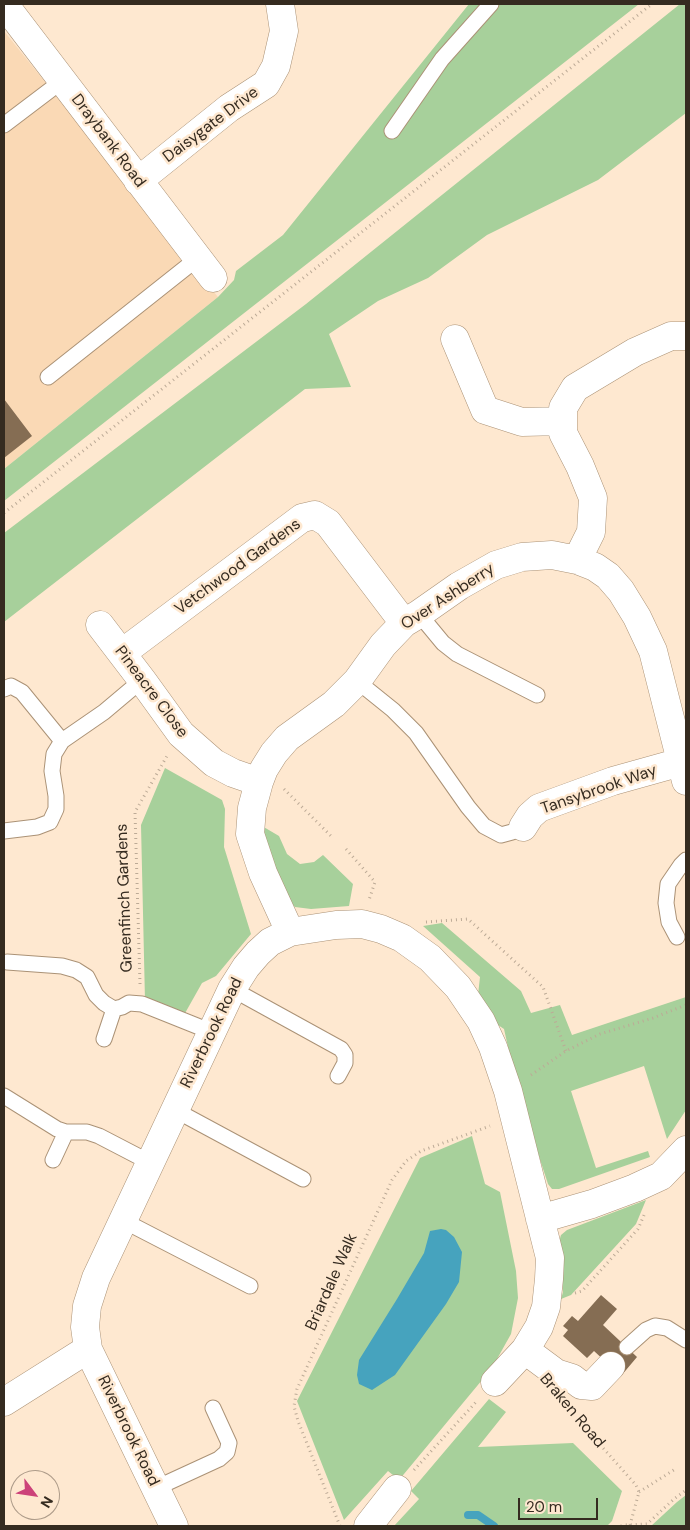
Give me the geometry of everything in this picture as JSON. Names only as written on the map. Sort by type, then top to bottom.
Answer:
[{"type":"street","name":"Draybank Road","points":[[4,4],[205,268]]},
{"type":"street","name":"Daisygate Drive","points":[[138,181],[229,108],[266,84],[276,66],[284,31],[280,4]]},
{"type":"street","points":[[577,560],[591,532],[593,498],[564,433],[563,408],[575,388],[636,352],[671,336],[686,336]]},
{"type":"street","points":[[454,339],[485,410],[522,422],[563,421]]},
{"type":"street","name":"Vetchwood Gardens","points":[[122,653],[302,518],[315,515],[328,523],[412,619]]},
{"type":"street","name":"Over Ashberry","points":[[290,932],[263,873],[250,834],[252,808],[261,776],[274,753],[288,738],[334,704],[357,681],[383,645],[412,619],[459,586],[496,564],[522,557],[552,555],[577,560],[595,567],[608,576],[621,591],[637,617],[653,651],[684,771]]},
{"type":"street","name":"Pineacre Close","points":[[100,626],[181,734],[214,763],[233,773],[261,776]]},
{"type":"street","name":"Tansybrook Way","points":[[523,827],[530,816],[539,808],[613,781],[684,771]]},
{"type":"street","name":"Riverbrook Road","points":[[174,1526],[88,1349],[85,1327],[87,1306],[96,1278],[232,989],[246,967],[258,953],[270,942],[290,932],[336,925],[362,924],[381,929],[402,938],[430,958],[462,994],[481,1021],[508,1091],[550,1258],[546,1308],[539,1327],[525,1350],[495,1382]]},
{"type":"street","points":[[540,1219],[592,1204],[635,1188],[664,1174],[686,1150]]},
{"type":"street","points":[[4,1402],[88,1349]]},
{"type":"street","name":"Braken Road","points":[[525,1350],[556,1373],[572,1378],[581,1385],[592,1386],[619,1357]]},
{"type":"street","points":[[368,1526],[397,1490]]},
{"type":"lane","points":[[392,131],[442,59],[491,4]]},
{"type":"lane","points":[[4,125],[62,81]]},
{"type":"lane","points":[[48,377],[205,268]]},
{"type":"lane","points":[[412,619],[457,654],[537,695]]},
{"type":"lane","points":[[4,831],[37,828],[50,822],[56,809],[52,771],[54,754],[62,741],[104,712],[142,680]]},
{"type":"lane","points":[[357,681],[393,710],[416,733],[468,807],[484,826],[500,835],[523,827]]},
{"type":"lane","points":[[4,689],[11,686],[22,692],[62,741]]},
{"type":"lane","points":[[677,937],[669,922],[666,903],[668,884],[686,860]]},
{"type":"lane","points":[[6,962],[62,966],[76,970],[87,977],[96,994],[104,1003],[114,1009],[128,1003],[142,1004],[212,1032]]},
{"type":"lane","points":[[232,989],[341,1049],[345,1055],[345,1063],[338,1076]]},
{"type":"lane","points":[[104,1039],[114,1009]]},
{"type":"lane","points":[[4,1096],[46,1123],[66,1132],[86,1132],[99,1136],[151,1163]]},
{"type":"lane","points":[[175,1110],[303,1180]]},
{"type":"lane","points":[[53,1160],[66,1132]]},
{"type":"lane","points":[[124,1221],[250,1286]]},
{"type":"lane","name":"Braken Road","points":[[619,1357],[646,1330],[656,1326],[667,1328],[686,1340]]},
{"type":"lane","points":[[156,1488],[220,1459],[227,1452],[229,1443],[213,1408]]},
{"type":"path","points":[[4,513],[652,4]]},
{"type":"path","name":"Greenfinch Gardens","points":[[140,991],[135,812],[181,734]]},
{"type":"path","points":[[261,776],[332,837]]},
{"type":"path","points":[[346,849],[375,882],[362,924]]},
{"type":"path","points":[[402,938],[420,922],[468,919],[542,987],[566,1051]]},
{"type":"path","points":[[508,1091],[566,1051],[600,1034],[653,1018],[686,1005]]},
{"type":"path","name":"Briardale Walk","points":[[340,1526],[298,1422],[294,1406],[297,1389],[392,1180],[406,1161],[421,1151],[514,1117]]},
{"type":"path","points":[[546,1308],[569,1295],[582,1291],[638,1228],[664,1174]]},
{"type":"path","points":[[397,1490],[495,1382]]},
{"type":"path","name":"Braken Road","points":[[568,1408],[636,1485],[639,1492]]},
{"type":"path","points":[[630,1525],[639,1492],[678,1468]]},
{"type":"path","points":[[621,1526],[647,1524],[686,1490]]},
{"type":"shaded area","points":[[4,31],[218,297],[4,469]]},
{"type":"green space","points":[[469,4],[639,4],[4,501],[4,469],[218,297],[234,280],[236,271],[283,235]]},
{"type":"green space","points":[[680,4],[686,4],[686,113],[598,180],[487,235],[428,278],[378,301],[329,334],[351,387],[305,389],[4,622],[4,533],[306,304]]},
{"type":"green space","points":[[165,768],[222,800],[225,809],[224,847],[251,934],[216,976],[202,983],[184,1015],[145,1001],[141,825]]},
{"type":"green space","points":[[262,826],[279,836],[287,854],[300,864],[314,862],[323,855],[353,884],[349,906],[311,909],[295,907],[286,898],[264,851]]},
{"type":"green space","points":[[442,923],[521,991],[531,1013],[560,1005],[572,1035],[686,997],[686,1110],[667,1139],[644,1066],[571,1091],[596,1168],[648,1151],[650,1157],[559,1189],[552,1189],[548,1184],[518,1092],[504,1029],[492,1021],[478,995],[480,977],[423,926]]},
{"type":"green space","points":[[472,1136],[485,1184],[500,1192],[516,1271],[518,1298],[511,1334],[492,1368],[399,1480],[388,1471],[344,1520],[297,1401],[420,1158]]},
{"type":"green space","points":[[646,1200],[636,1224],[571,1295],[561,1299],[563,1292],[558,1245],[561,1235],[567,1230]]},
{"type":"green space","points":[[489,1399],[506,1412],[478,1447],[573,1443],[622,1491],[612,1521],[607,1526],[394,1526],[419,1499],[411,1491]]},
{"type":"green space","points":[[686,1495],[686,1526],[651,1526],[677,1502]]},
{"type":"water","points":[[446,1230],[454,1237],[462,1252],[459,1282],[446,1304],[395,1375],[372,1390],[359,1384],[357,1375],[359,1360],[424,1253],[430,1231]]},
{"type":"building","points":[[4,399],[32,436],[4,458]]},
{"type":"building","points":[[601,1295],[617,1309],[603,1325],[637,1357],[621,1376],[594,1351],[587,1358],[563,1336],[568,1330],[563,1326],[572,1316],[578,1321]]},
{"type":"waterway","points":[[468,1515],[478,1515],[494,1526]]}]
